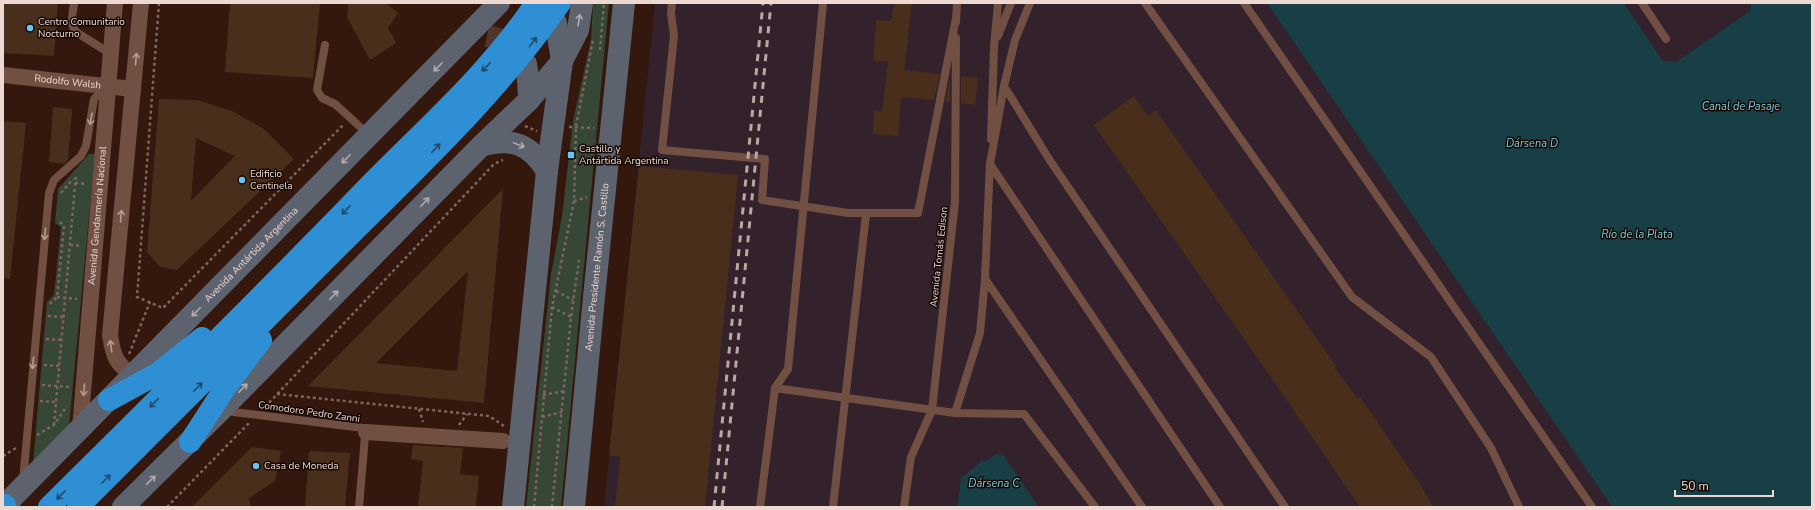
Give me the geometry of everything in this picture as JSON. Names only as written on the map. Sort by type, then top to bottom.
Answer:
[{"type":"highway","points":[[49,507],[271,287],[439,117],[500,52],[536,3]]},
{"type":"highway","points":[[78,507],[410,176],[516,63],[558,13]]},
{"type":"highway","points":[[190,442],[229,382],[274,322],[340,245]]},
{"type":"highway","points":[[109,400],[157,374],[221,323],[271,287]]},
{"type":"main road","name":"Avenida Antártida Argentina","points":[[8,500],[134,375],[499,3]]},
{"type":"main road","points":[[123,507],[190,442],[481,146],[529,100],[562,61],[578,30],[582,3]]},
{"type":"main road","name":"Avenida Presidente Ramón S. Castillo","points":[[574,507],[624,3]]},
{"type":"main road","points":[[513,507],[547,170],[562,61],[558,13]]},
{"type":"main road","points":[[465,39],[487,36]]},
{"type":"main road","points":[[526,64],[529,100]]},
{"type":"main road","points":[[481,146],[496,142],[512,142],[529,150],[539,158],[547,170]]},
{"type":"street","name":"Avenida Gendarmería Nacional","points":[[80,429],[110,54],[116,3]]},
{"type":"street","points":[[134,375],[123,369],[113,353],[110,334],[141,3]]},
{"type":"street","name":"Rodolfo Walsh","points":[[3,75],[133,89]]},
{"type":"street","points":[[366,432],[503,441]]},
{"type":"lane","points":[[74,3],[73,28],[76,32],[110,54]]},
{"type":"lane","points":[[672,3],[671,14],[674,36],[662,150],[765,159],[762,200],[848,213],[866,214],[918,213],[956,18]]},
{"type":"lane","points":[[760,507],[775,388],[788,369],[823,3]]},
{"type":"lane","name":"Avenida Tomás Edison","points":[[904,507],[911,457],[932,410],[955,202],[957,3]]},
{"type":"lane","points":[[955,413],[980,333],[985,279],[994,46],[998,3]]},
{"type":"lane","points":[[994,46],[1011,3]]},
{"type":"lane","points":[[1030,3],[1015,40],[1004,86],[990,164],[1220,507]]},
{"type":"lane","points":[[1145,3],[1352,297],[1431,357],[1491,448],[1519,507]]},
{"type":"lane","points":[[1244,3],[1592,507]]},
{"type":"lane","points":[[1642,3],[1666,39]]},
{"type":"lane","points":[[325,45],[317,90],[322,98],[335,104],[369,135]]},
{"type":"lane","points":[[8,500],[49,193],[54,180],[78,160],[86,146],[94,99],[108,86]]},
{"type":"lane","points":[[1004,86],[1049,159],[1286,507]]},
{"type":"lane","points":[[833,507],[866,214]]},
{"type":"lane","points":[[985,279],[1142,507]]},
{"type":"lane","points":[[775,388],[955,413],[1024,414],[1095,507]]},
{"type":"lane","name":"Comodoro Pedro Zanni","points":[[221,410],[363,428],[366,432],[359,507]]},
{"type":"path","points":[[159,3],[137,297],[163,308],[350,118]]},
{"type":"path","points":[[600,58],[604,3]]},
{"type":"path","points":[[534,507],[552,307],[574,201],[576,126],[593,39]]},
{"type":"path","points":[[593,136],[594,120]]},
{"type":"path","points":[[167,507],[257,415],[494,164],[506,159]]},
{"type":"path","points":[[54,425],[78,160]]},
{"type":"path","points":[[60,200],[60,194],[76,175]]},
{"type":"path","points":[[75,183],[89,184]]},
{"type":"path","points":[[587,205],[588,190]]},
{"type":"path","points":[[574,201],[588,197]]},
{"type":"path","points":[[58,214],[58,221],[64,226],[72,226]]},
{"type":"path","points":[[48,324],[49,304],[57,297],[64,226]]},
{"type":"path","points":[[70,245],[84,246]]},
{"type":"path","points":[[61,255],[69,255]]},
{"type":"path","points":[[552,507],[571,317],[579,256]]},
{"type":"path","points":[[556,291],[573,300]]},
{"type":"path","points":[[57,297],[79,299]]},
{"type":"path","points":[[552,307],[571,317]]},
{"type":"path","points":[[48,316],[63,317]]},
{"type":"path","points":[[46,345],[47,331]]},
{"type":"path","points":[[46,339],[61,340]]},
{"type":"path","points":[[43,372],[44,358]]},
{"type":"path","points":[[44,365],[59,366]]},
{"type":"path","points":[[42,379],[42,386],[71,388]]},
{"type":"path","points":[[543,395],[564,391]]},
{"type":"path","points":[[40,408],[41,393]]},
{"type":"path","points":[[277,394],[489,416],[504,426],[520,426]]},
{"type":"path","points":[[40,401],[56,402]]},
{"type":"path","points":[[541,417],[562,412]]},
{"type":"path","points":[[37,435],[38,428]]},
{"type":"shaded area","points":[[655,3],[1267,3],[1612,507],[1039,507],[1004,456],[984,462],[983,460],[961,478],[957,507],[604,507]]},
{"type":"shaded area","points":[[1624,3],[1751,3],[1750,11],[1676,62],[1669,62],[1663,61]]},
{"type":"green space","points":[[593,3],[609,3],[561,507],[526,507],[551,274],[562,216],[573,121],[591,40]]},
{"type":"green space","points":[[89,154],[95,154],[69,426],[33,463],[47,302],[54,295],[61,227],[55,223],[58,189]]},
{"type":"water","name":"Río de la Plata","points":[[1267,3],[1624,3],[1663,61],[1676,62],[1750,11],[1751,3],[1812,3],[1812,507],[1612,507]]},
{"type":"water","name":"Dársena C","points":[[997,454],[1004,456],[1039,507],[957,507],[961,478],[983,460],[984,462]]},
{"type":"building","name":"Centro Comunitario Nocturno","points":[[3,3],[58,3],[54,56],[3,53]]},
{"type":"building","points":[[230,3],[320,3],[313,78],[225,72]]},
{"type":"building","points":[[348,3],[386,3],[398,13],[388,28],[396,43],[370,60],[347,17]]},
{"type":"building","points":[[894,3],[912,3],[904,70],[940,74],[934,100],[901,97],[898,136],[873,134],[874,111],[882,111],[888,62],[873,61],[876,20],[891,21]]},
{"type":"building","points":[[950,76],[950,102],[945,102]]},
{"type":"building","points":[[961,76],[978,78],[975,105],[961,103]]},
{"type":"building","points":[[1134,96],[1148,116],[1156,110],[1336,366],[1334,367],[1358,399],[1360,397],[1420,484],[1433,507],[1360,507],[1094,125]]},
{"type":"building","name":"Edificio Centinela","points":[[159,99],[197,100],[232,111],[264,129],[294,159],[177,270],[160,267],[147,252]],"holes":[[[196,138],[235,156],[191,201]]]},
{"type":"building","points":[[53,107],[72,109],[68,160],[64,164],[49,162]]},
{"type":"building","points":[[3,121],[26,123],[10,279],[3,278]]},
{"type":"building","points":[[639,166],[738,175],[705,507],[615,507],[620,457],[609,455]]},
{"type":"building","points":[[503,189],[484,403],[308,386]],"holes":[[[468,271],[457,371],[376,363]]]},
{"type":"building","points":[[413,445],[463,448],[460,474],[479,476],[476,507],[418,507],[423,461],[411,459]]},
{"type":"building","name":"Casa de Moneda","points":[[252,447],[281,451],[275,481],[249,498],[251,507],[192,507]]},
{"type":"building","name":"Casa de Moneda","points":[[309,451],[350,453],[345,507],[305,507]]},
{"type":"tunnel","points":[[487,36],[497,38],[505,42],[513,47],[519,54]]},
{"type":"railway","points":[[714,507],[763,3]]},
{"type":"railway","points":[[722,507],[771,3]]},
{"type":"place","name":"Centro Comunitario Nocturno","points":[[30,28]]},
{"type":"place","name":"Castillo y Antártida Argentina","points":[[571,155]]},
{"type":"place","name":"Edificio Centinela","points":[[242,180]]},
{"type":"place","name":"Casa de Moneda","points":[[256,466]]},
{"type":"water label","name":"Canal de Pasaje","points":[[1741,106]]},
{"type":"water label","name":"Dársena D","points":[[1532,143]]}]
